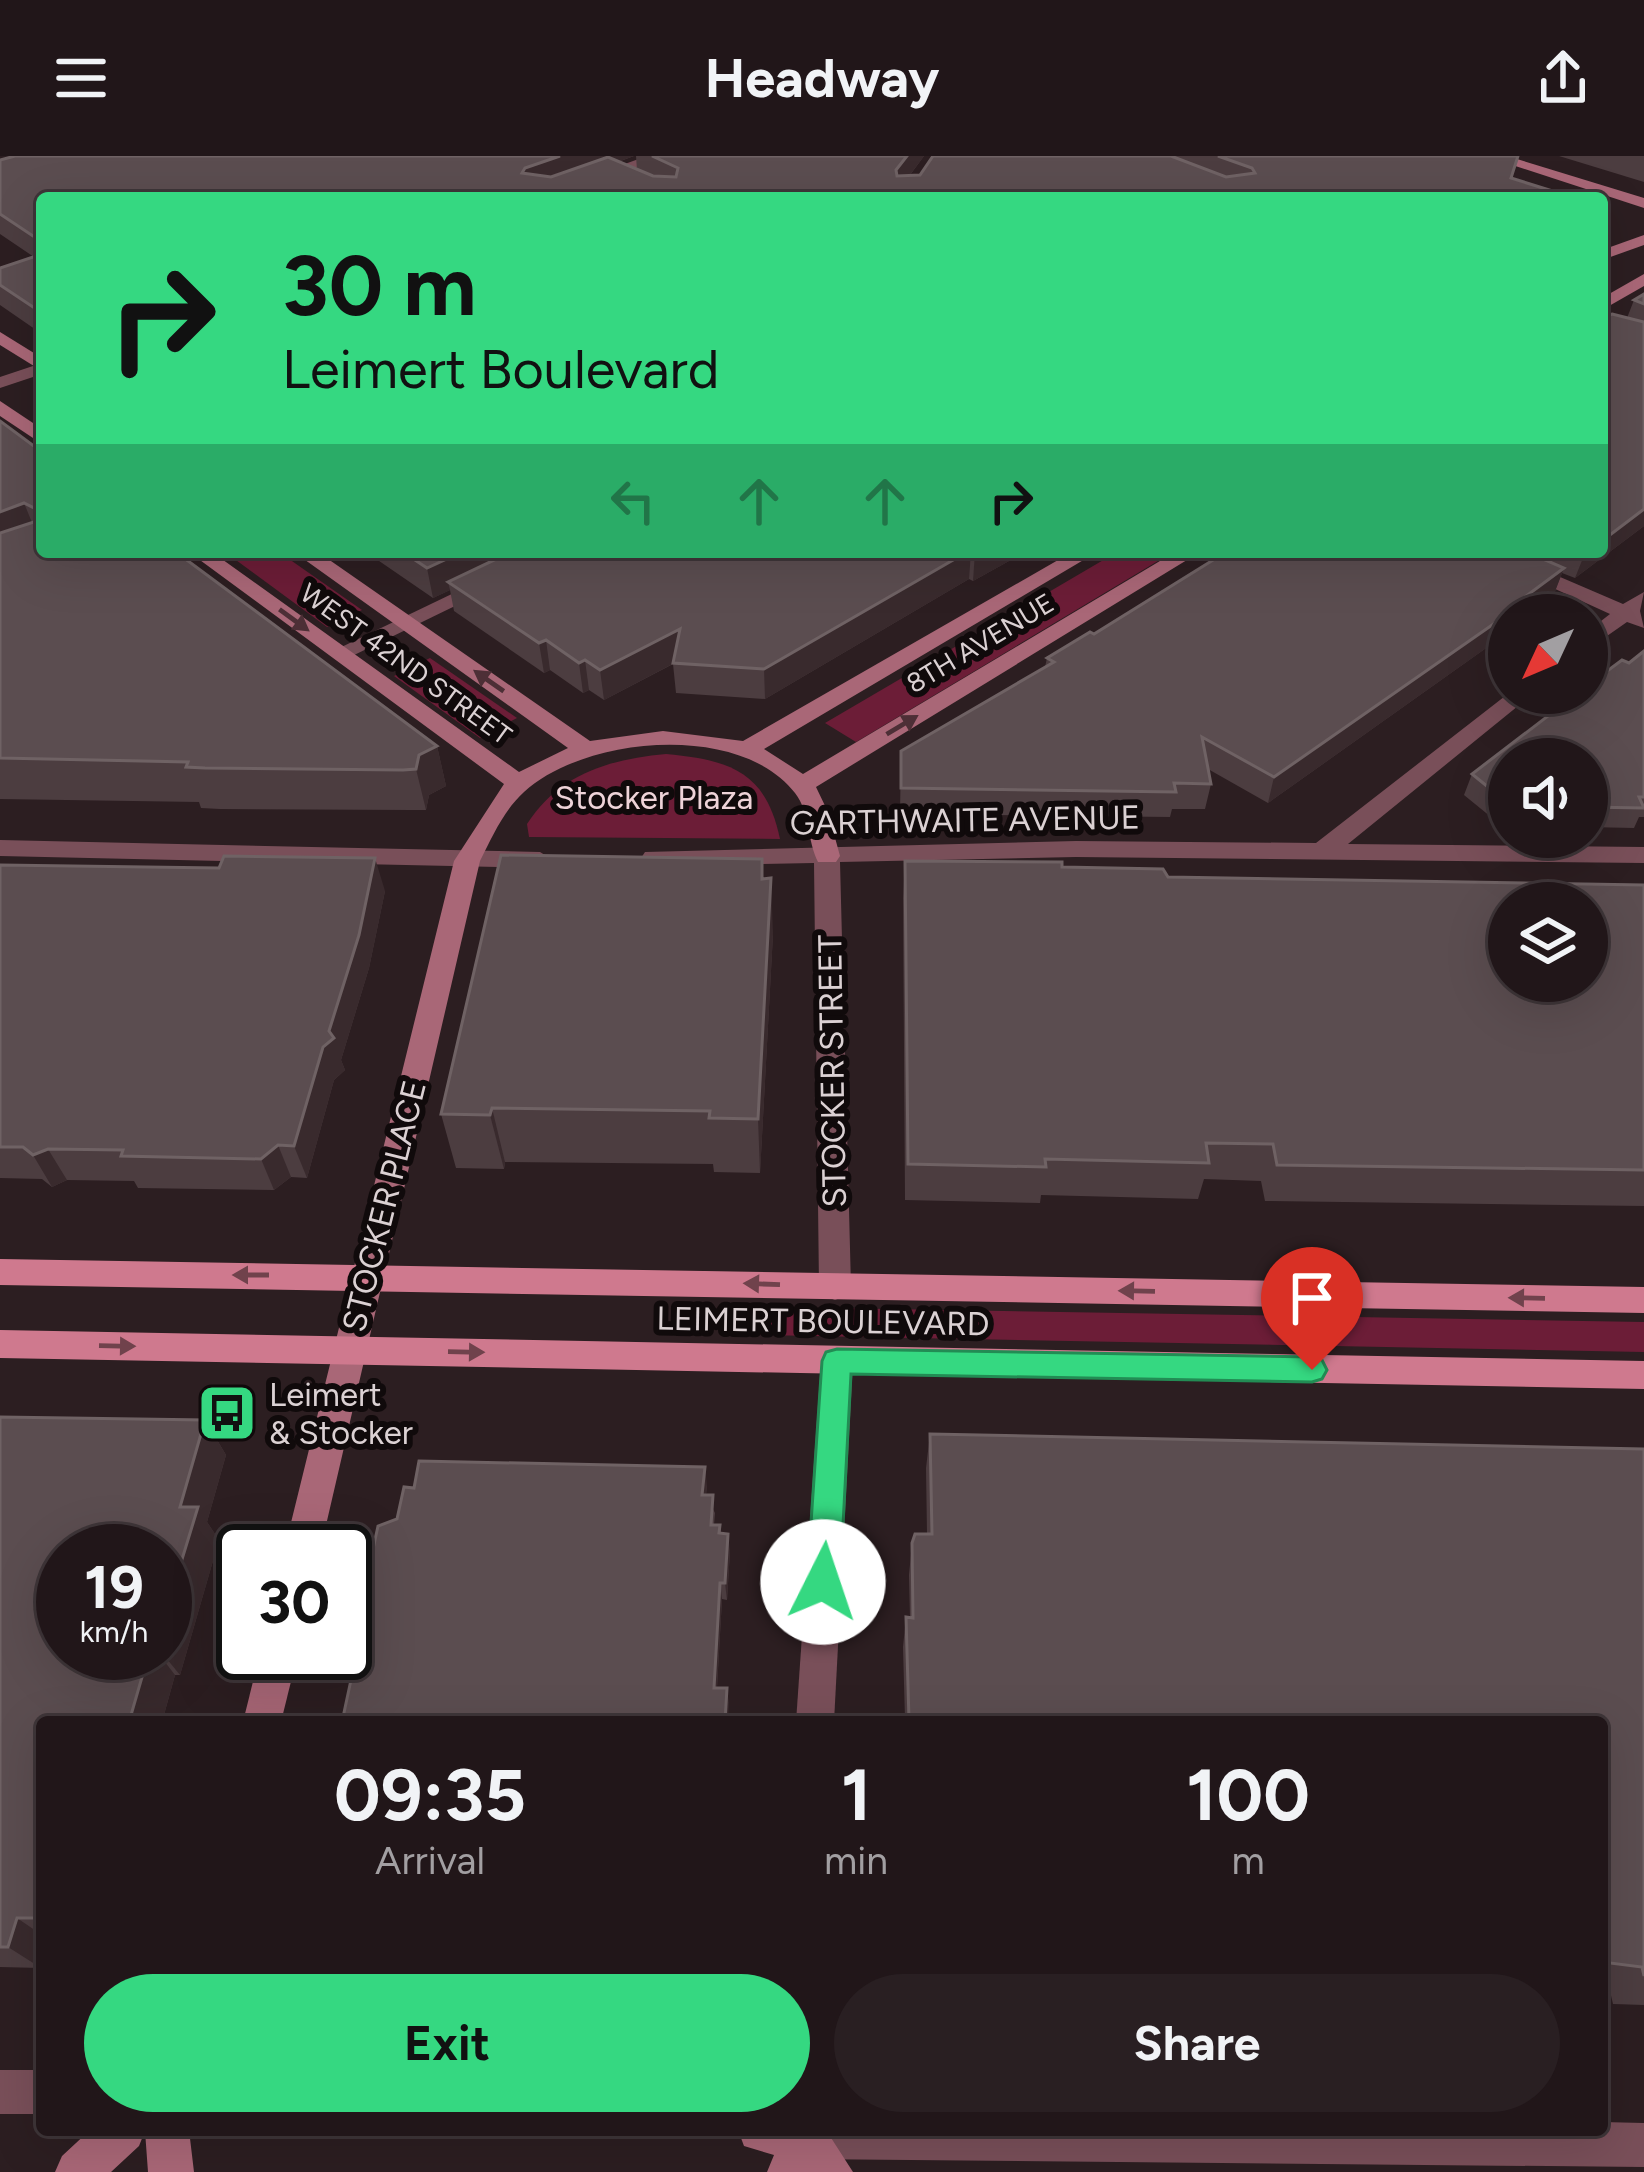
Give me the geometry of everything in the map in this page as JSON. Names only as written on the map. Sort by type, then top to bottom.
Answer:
[{"type":"main road","name":"LEIMERT BOULEVARD","points":[[0,1272],[1644,1300]]},
{"type":"main road","name":"LEIMERT BOULEVARD","points":[[0,1344],[1644,1375]]},
{"type":"street","points":[[598,156],[624,174]]},
{"type":"street","points":[[560,192],[624,174],[662,156]]},
{"type":"street","points":[[1492,156],[1644,203]]},
{"type":"street","points":[[1608,253],[1644,240]]},
{"type":"street","points":[[1608,301],[1644,279]]},
{"type":"street","points":[[0,338],[36,363]]},
{"type":"street","points":[[0,383],[36,369]]},
{"type":"street","points":[[0,407],[36,434]]},
{"type":"street","name":"WEST 42ND STREET","points":[[207,558],[519,783]]},
{"type":"street","name":"WEST 42ND STREET","points":[[313,558],[584,748]]},
{"type":"street","points":[[340,653],[543,558]]},
{"type":"street","name":"8TH AVENUE","points":[[745,750],[1078,558]]},
{"type":"street","name":"8TH AVENUE","points":[[802,785],[1180,558]]},
{"type":"street","points":[[1498,558],[1634,617],[1644,598]]},
{"type":"street","points":[[1325,849],[1496,714]]},
{"type":"street","points":[[467,861],[497,809],[519,783],[584,748],[665,737],[745,750],[802,785],[818,815],[827,856]]},
{"type":"street","points":[[0,848],[557,860]]},
{"type":"street","name":"GARTHWAITE AVENUE","points":[[625,859],[1076,849],[1644,855]]},
{"type":"street","name":"STOCKER STREET","points":[[827,856],[835,1286]]},
{"type":"street","name":"STOCKER PLACE","points":[[308,1524],[467,861]]},
{"type":"street","points":[[815,1716],[837,1361]]},
{"type":"street","points":[[263,1716],[272,1680]]},
{"type":"street","points":[[0,2092],[36,2092]]},
{"type":"street","points":[[78,2172],[117,2136]]},
{"type":"street","points":[[168,2136],[171,2172]]},
{"type":"street","points":[[797,2148],[1644,2145]]},
{"type":"green space","points":[[233,558],[288,558],[362,610],[327,627]]},
{"type":"green space","points":[[1107,558],[1163,558],[856,742],[825,723]]},
{"type":"green space","points":[[430,658],[517,718],[480,738],[394,676]]},
{"type":"green space","name":"Stocker Plaza","points":[[666,754],[709,760],[742,774],[765,798],[780,839],[529,837],[527,824],[570,781],[606,765]]},
{"type":"green space","points":[[830,1308],[1644,1322],[1644,1352],[758,1335],[758,1316]]},
{"type":"building","points":[[15,156],[560,156],[522,173],[551,177],[608,157],[653,176],[676,177],[678,168],[652,156],[907,156],[897,176],[920,175],[933,156],[1171,156],[1226,177],[1255,173],[1218,156],[1518,156],[1511,178],[1556,192],[36,192],[36,238],[0,214],[0,160]]},
{"type":"building","points":[[36,256],[36,309],[0,285],[0,268]]},
{"type":"building","points":[[1608,316],[1644,322],[1644,509],[1608,536]]},
{"type":"building","points":[[0,421],[36,448],[36,509],[24,503],[0,512]]},
{"type":"building","points":[[36,521],[36,558],[184,558],[437,746],[419,755],[416,769],[403,770],[205,768],[186,767],[188,762],[0,758],[0,533]]},
{"type":"building","points":[[412,558],[449,558],[427,568]]},
{"type":"building","points":[[498,558],[957,558],[764,669],[673,663],[680,629],[600,670],[585,660],[579,663],[546,640],[539,643],[448,582]]},
{"type":"building","points":[[1216,558],[1541,558],[1564,568],[1529,594],[1488,594],[1488,628],[1274,777],[1202,737],[1211,784],[1174,783],[1176,792],[901,788],[901,751],[1054,662],[1047,658],[1090,632],[1094,634]]},
{"type":"building","points":[[1644,651],[1644,797],[1639,797],[1644,808],[1608,807],[1608,738],[1519,738],[1551,714],[1608,714],[1608,670],[1622,660],[1629,663]]},
{"type":"building","points":[[1488,762],[1488,787],[1472,774]]},
{"type":"building","points":[[501,855],[762,859],[762,879],[771,878],[758,1119],[709,1118],[710,1111],[492,1108],[490,1115],[441,1114]]},
{"type":"building","points":[[224,856],[375,858],[359,935],[329,1031],[334,1038],[323,1047],[294,1146],[278,1145],[261,1159],[121,1156],[123,1150],[48,1149],[33,1155],[23,1147],[0,1147],[0,865],[219,868]]},
{"type":"building","points":[[905,861],[1062,862],[1062,867],[1163,869],[1168,877],[1488,882],[1488,1002],[1608,1002],[1608,884],[1644,885],[1644,1170],[1277,1165],[1273,1144],[1206,1143],[1209,1163],[1045,1159],[1046,1167],[908,1164]]},
{"type":"building","points":[[0,1417],[205,1420],[180,1507],[198,1507],[192,1527],[36,1524],[36,1680],[141,1680],[131,1716],[36,1716],[36,1918],[17,1918],[8,1947],[0,1947]]},
{"type":"building","points":[[930,1434],[1644,1449],[1644,1976],[1642,1967],[1608,1963],[1608,1716],[909,1716],[906,1617],[913,1618],[912,1543],[915,1534],[932,1534]]},
{"type":"building","points":[[419,1461],[705,1467],[702,1495],[713,1495],[711,1525],[720,1525],[719,1533],[728,1534],[714,1688],[727,1688],[725,1716],[343,1716],[351,1680],[372,1680],[372,1554],[378,1526],[397,1519],[404,1487],[414,1488]]},
{"type":"place","name":"Leimert & Stocker","points":[[227,1413]]},
{"type":"route","points":[[823,1582],[837,1361],[1312,1370]]}]
